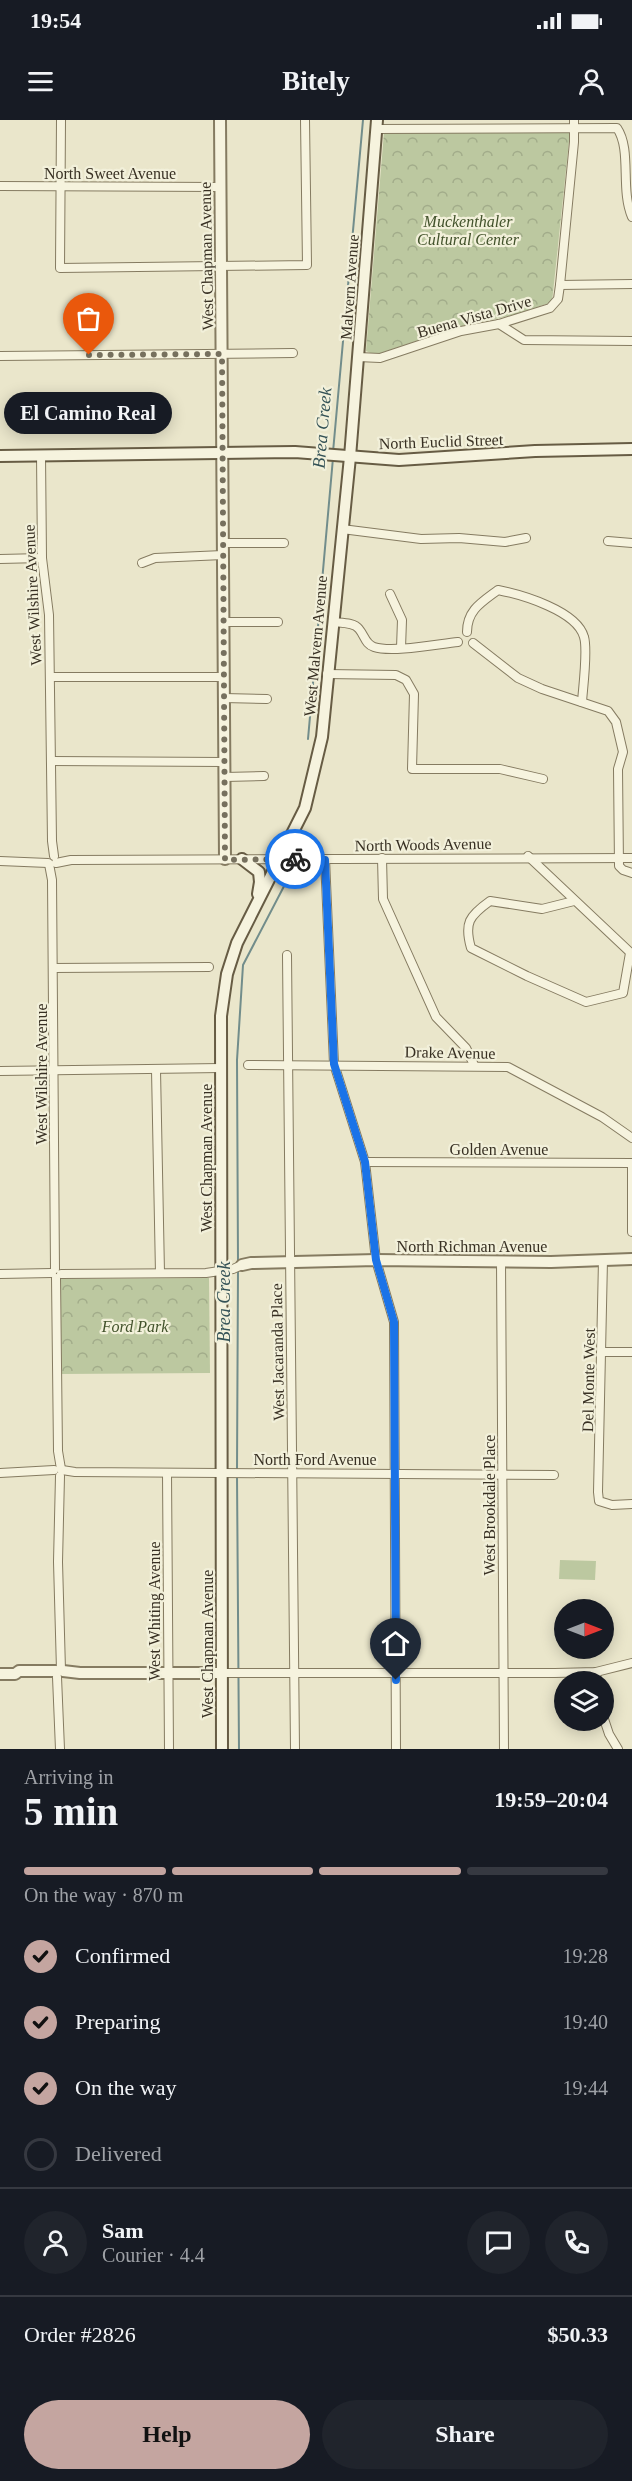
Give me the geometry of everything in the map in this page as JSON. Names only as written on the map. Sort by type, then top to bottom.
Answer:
[{"type":"main road","name":"West Chapman Avenue","points":[[219,120],[225,860]]},
{"type":"main road","name":"Malvern Avenue","points":[[345,456],[358,357],[377,125]]},
{"type":"main road","name":"North Euclid Street","points":[[0,456],[325,454],[399,460],[535,451],[632,449]]},
{"type":"main road","name":"West Malvern Avenue","points":[[292,835],[305,808],[321,746],[342,529],[345,456]]},
{"type":"main road","name":"West Chapman Avenue","points":[[222,1749],[227,1472],[221,1271],[221,1016],[227,974],[237,943],[292,835]]},
{"type":"main road","points":[[292,835],[300,846],[322,860]]},
{"type":"main road","points":[[242,859],[257,869],[260,876],[255,906]]},
{"type":"main road","name":"North Richman Avenue","points":[[237,1267],[290,1262],[376,1260],[632,1259]]},
{"type":"main road","points":[[0,1674],[15,1674],[20,1677],[59,1673],[222,1673]]},
{"type":"street","points":[[61,120],[60,268],[307,265],[305,120]]},
{"type":"street","points":[[377,125],[574,124],[618,128],[627,137],[632,176],[627,204],[632,217]]},
{"type":"street","name":"Buena Vista Drive","points":[[358,357],[380,358],[462,331],[499,324],[550,308],[558,299],[560,285],[574,124]]},
{"type":"street","name":"North Sweet Avenue","points":[[0,186],[220,187]]},
{"type":"street","points":[[560,285],[632,284]]},
{"type":"street","points":[[499,324],[524,340],[632,341]]},
{"type":"street","points":[[0,356],[293,353]]},
{"type":"street","name":"West Wilshire Avenue","points":[[41,455],[42,558],[49,615],[50,676],[60,1749]]},
{"type":"street","points":[[342,529],[421,539],[459,538],[505,542],[526,538]]},
{"type":"street","points":[[608,541],[632,543]]},
{"type":"street","points":[[223,543],[284,543]]},
{"type":"street","points":[[142,563],[155,558],[223,555]]},
{"type":"street","points":[[0,559],[42,558]]},
{"type":"street","points":[[467,632],[467,625],[474,608],[498,590],[524,595],[577,622],[585,639],[582,702]]},
{"type":"street","points":[[390,594],[402,620],[401,648]]},
{"type":"street","points":[[223,622],[278,622]]},
{"type":"street","points":[[333,622],[353,625],[359,629],[367,643],[375,647],[401,648],[458,642]]},
{"type":"street","points":[[473,644],[518,678],[542,689],[608,711],[616,722],[623,753],[618,769],[619,866],[632,873]]},
{"type":"street","points":[[327,674],[396,675],[406,680],[414,694],[412,769],[500,770],[543,779]]},
{"type":"street","points":[[50,676],[224,677]]},
{"type":"street","points":[[224,698],[267,699]]},
{"type":"street","points":[[51,761],[224,762]]},
{"type":"street","points":[[225,777],[264,776]]},
{"type":"street","points":[[528,856],[631,954],[623,993],[586,1002],[471,948],[466,930],[474,912],[490,901],[542,909],[574,901]]},
{"type":"street","name":"North Woods Avenue","points":[[0,861],[322,860],[528,856],[632,858]]},
{"type":"street","points":[[382,858],[383,899],[436,1017],[466,1048],[474,1065]]},
{"type":"street","points":[[322,860],[334,1064],[365,1162],[376,1260],[394,1322],[396,1749]]},
{"type":"street","name":"West Jacaranda Place","points":[[287,955],[295,1749]]},
{"type":"street","points":[[53,968],[209,967]]},
{"type":"street","name":"Drake Avenue","points":[[248,1065],[507,1067],[602,1117],[632,1138]]},
{"type":"street","points":[[0,1071],[221,1068]]},
{"type":"street","points":[[156,1070],[160,1273]]},
{"type":"street","name":"Golden Avenue","points":[[365,1162],[632,1163]]},
{"type":"street","points":[[632,1163],[632,1232]]},
{"type":"street","name":"Del Monte West","points":[[603,1260],[599,1501],[612,1505],[632,1504]]},
{"type":"street","name":"West Brookdale Place","points":[[501,1261],[504,1749]]},
{"type":"street","name":"North Richman Avenue","points":[[0,1274],[160,1273],[221,1271],[237,1267]]},
{"type":"street","points":[[603,1352],[632,1352]]},
{"type":"street","name":"North Ford Avenue","points":[[0,1473],[247,1472],[554,1475]]},
{"type":"street","name":"West Whiting Avenue","points":[[167,1473],[169,1749]]},
{"type":"street","points":[[600,1671],[632,1663]]},
{"type":"street","points":[[222,1673],[554,1672]]},
{"type":"street","points":[[608,1731],[618,1749]]},
{"type":"green space","name":"Muckenthaler Cultural Center","points":[[384,132],[570,132],[552,302],[514,315],[458,327],[375,355],[366,351]]},
{"type":"green space","name":"Ford Park","points":[[209,1278],[210,1373],[61,1374],[61,1279]]},
{"type":"green space","points":[[560,1560],[596,1561],[595,1580],[559,1579]]},
{"type":"waterway","name":"Brea Creek","points":[[333,452],[363,120]]},
{"type":"waterway","name":"Brea Creek","points":[[308,739],[333,458]]},
{"type":"waterway","name":"Brea Creek","points":[[238,1263],[237,1060],[243,965],[294,867]]},
{"type":"waterway","name":"Brea Creek","points":[[237,1470],[238,1269]]},
{"type":"waterway","name":"Brea Creek","points":[[237,1476],[239,1749]]},
{"type":"way so far","points":[[89,355],[222,354],[225,860],[295,859]]},
{"type":"place","name":"El Camino Real","points":[[89,355]]},
{"type":"route","points":[[295,859],[325,860],[334,1064],[365,1162],[376,1260],[394,1322],[396,1680]]}]
